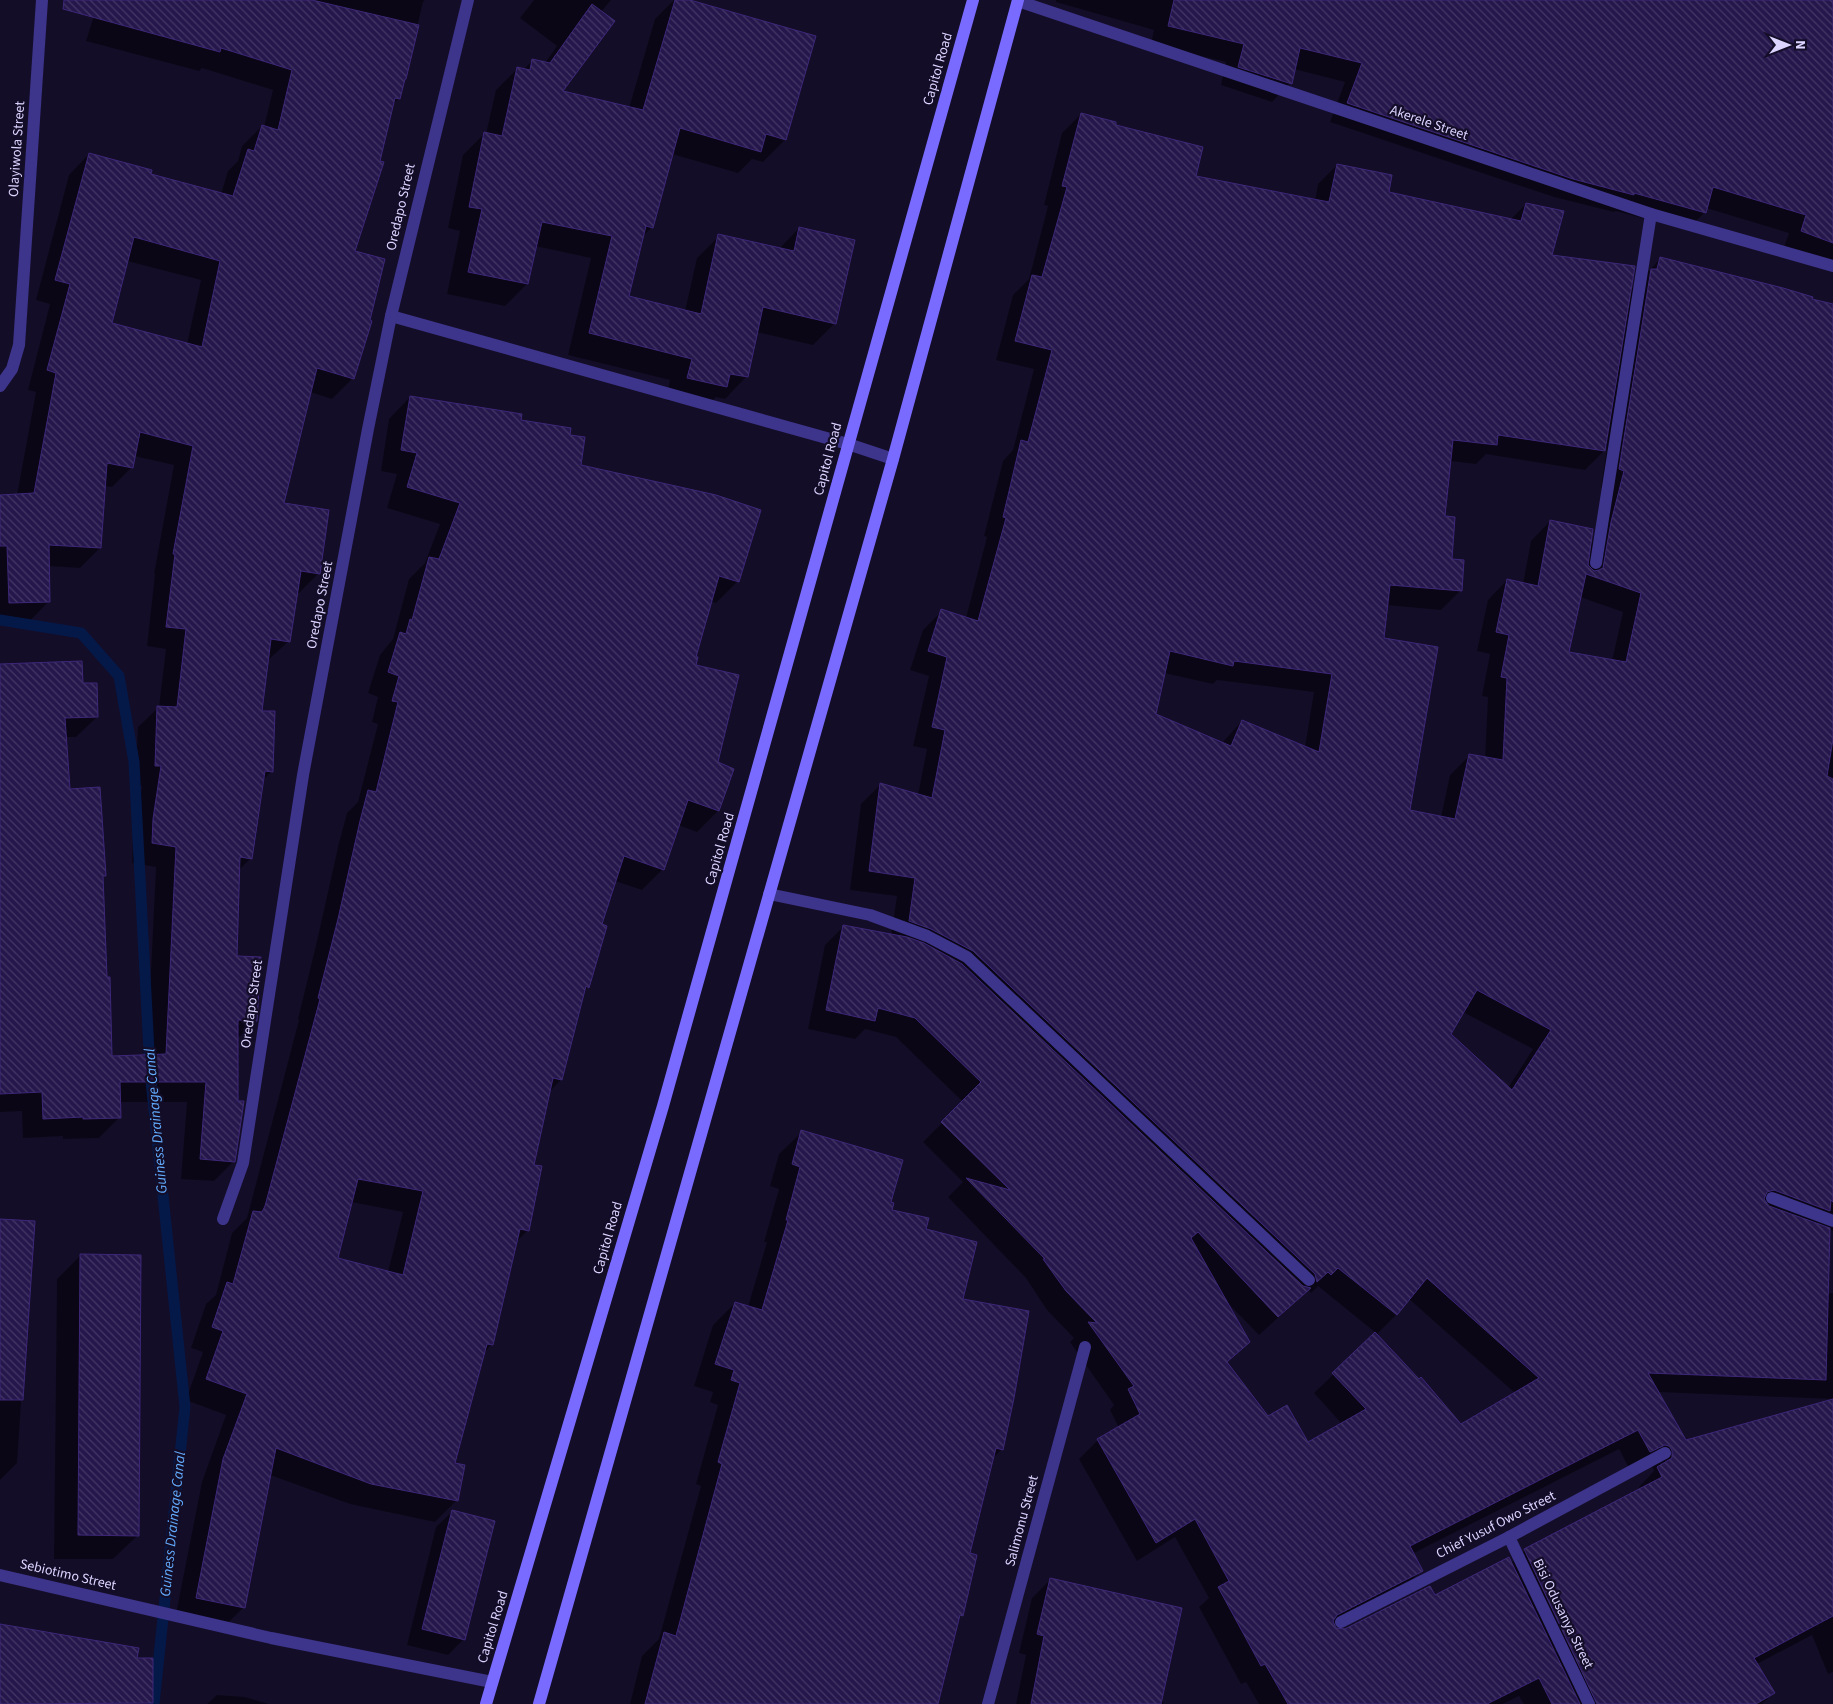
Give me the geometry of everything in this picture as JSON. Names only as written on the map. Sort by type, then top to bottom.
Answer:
[{"type":"main road","name":"Capitol Road","points":[[486,1704],[668,1087],[750,801],[973,0]]},
{"type":"main road","points":[[539,1704],[893,459],[1018,0]]},
{"type":"street","name":"Olayiwola Street","points":[[0,386],[12,369],[19,345],[42,0]]},
{"type":"street","name":"Oredapo Street","points":[[223,1218],[244,1163],[303,774],[391,316],[468,0]]},
{"type":"street","name":"Akerele Street","points":[[1018,0],[1651,214],[1833,266]]},
{"type":"street","points":[[1596,563],[1651,214]]},
{"type":"street","points":[[391,316],[848,444],[893,459]]},
{"type":"street","points":[[769,894],[870,915],[927,936],[967,958],[1309,1280]]},
{"type":"street","points":[[1772,1198],[1833,1221]]},
{"type":"street","name":"Salimonu Street","points":[[988,1704],[1084,1347]]},
{"type":"street","name":"Chief Yusuf Owo Street","points":[[1341,1622],[1509,1537],[1664,1453]]},
{"type":"street","name":"Bisi Odusanya Street","points":[[1509,1537],[1589,1704]]},
{"type":"street","name":"Sebiotimo Street","points":[[0,1575],[271,1638],[492,1682]]},
{"type":"building","points":[[64,0],[312,0],[419,25],[400,99],[395,98],[380,161],[384,162],[355,251],[385,259],[370,320],[372,321],[354,379],[317,368],[284,503],[329,510],[320,574],[301,571],[290,642],[271,639],[262,711],[275,711],[273,772],[265,771],[252,859],[240,857],[237,956],[261,957],[257,1021],[238,1020],[238,1101],[244,1101],[235,1162],[200,1159],[206,1082],[120,1082],[121,1118],[43,1119],[42,1092],[0,1094],[0,664],[82,661],[83,683],[97,683],[98,717],[65,718],[70,789],[100,787],[106,876],[103,876],[107,977],[110,977],[112,1056],[166,1054],[176,847],[152,843],[153,819],[161,766],[155,766],[157,706],[177,707],[186,629],[166,627],[175,554],[173,554],[193,446],[140,432],[133,468],[107,463],[101,548],[49,545],[50,602],[9,603],[7,546],[0,546],[0,495],[34,493],[56,373],[47,370],[70,284],[55,280],[89,153],[152,170],[151,174],[233,196],[248,149],[254,151],[262,125],[278,130],[292,70],[221,48],[220,52],[63,9]],"holes":[[[134,237],[220,261],[202,347],[112,323]]]},
{"type":"building","points":[[675,0],[690,0],[816,36],[786,140],[766,134],[761,152],[680,128],[653,228],[646,226],[629,296],[701,314],[718,234],[794,251],[799,227],[855,240],[836,324],[763,307],[748,377],[730,374],[727,387],[687,378],[692,359],[589,333],[612,236],[542,222],[528,284],[468,272],[482,209],[469,207],[484,132],[502,136],[517,67],[530,70],[532,59],[550,63],[592,4],[615,21],[563,91],[643,110]]},
{"type":"building","points":[[1174,0],[1833,0],[1833,243],[1801,231],[1806,215],[1713,187],[1706,213],[1634,193],[1634,195],[1573,179],[1347,103],[1362,63],[1300,48],[1292,84],[1238,67],[1244,44],[1168,26]]},
{"type":"building","points":[[1081,113],[1116,122],[1116,125],[1203,147],[1196,176],[1329,202],[1337,164],[1392,175],[1389,192],[1521,221],[1526,203],[1564,211],[1552,255],[1635,266],[1605,451],[1498,435],[1497,445],[1453,440],[1445,516],[1455,517],[1452,559],[1464,560],[1462,591],[1390,585],[1384,638],[1438,647],[1410,810],[1455,819],[1469,754],[1503,760],[1507,678],[1501,677],[1509,635],[1496,632],[1507,579],[1538,586],[1550,520],[1593,529],[1588,565],[1594,571],[1603,568],[1611,522],[1624,471],[1619,469],[1651,269],[1657,269],[1660,257],[1783,288],[1813,297],[1812,299],[1833,304],[1833,739],[1827,776],[1833,779],[1833,1202],[1831,1200],[1830,1211],[1774,1190],[1767,1192],[1764,1199],[1769,1206],[1830,1228],[1826,1380],[1648,1373],[1686,1440],[1833,1399],[1833,1616],[1754,1658],[1775,1693],[1756,1704],[1597,1704],[1524,1549],[1662,1477],[1657,1467],[1672,1458],[1672,1450],[1669,1446],[1665,1445],[1650,1452],[1638,1430],[1410,1546],[1423,1571],[1337,1615],[1333,1621],[1336,1628],[1345,1629],[1430,1586],[1435,1595],[1509,1557],[1580,1704],[1552,1704],[1539,1678],[1487,1704],[1288,1704],[1265,1664],[1261,1666],[1218,1587],[1229,1581],[1195,1519],[1156,1543],[1097,1439],[1140,1414],[1128,1389],[1134,1386],[1088,1322],[1097,1323],[1066,1291],[1043,1259],[1045,1259],[966,1178],[1010,1190],[941,1122],[981,1082],[915,1018],[878,1008],[875,1021],[826,1010],[843,925],[907,937],[924,943],[962,964],[1303,1286],[1311,1288],[1278,1317],[1198,1232],[1191,1238],[1250,1342],[1227,1362],[1268,1416],[1287,1405],[1308,1442],[1366,1409],[1332,1373],[1375,1332],[1419,1379],[1421,1377],[1461,1424],[1539,1378],[1427,1278],[1397,1315],[1338,1268],[1331,1275],[1328,1272],[1317,1282],[1315,1274],[973,951],[931,929],[909,921],[915,878],[869,871],[880,783],[932,798],[945,730],[932,727],[947,657],[928,651],[941,609],[978,621],[1006,518],[1003,517],[1021,440],[1028,442],[1052,350],[1015,341],[1032,275],[1042,277],[1067,187],[1062,186]],"holes":[[[1586,574],[1641,593],[1626,662],[1569,652]],[[1170,651],[1233,666],[1234,661],[1332,674],[1319,752],[1242,720],[1231,746],[1156,714]],[[1477,990],[1551,1030],[1512,1090],[1451,1034]]]},
{"type":"building","points":[[410,396],[522,414],[521,420],[571,428],[570,435],[585,437],[581,465],[716,495],[761,510],[739,582],[719,576],[696,657],[698,657],[696,665],[739,675],[718,762],[734,769],[719,811],[688,800],[664,870],[624,856],[602,924],[607,926],[589,988],[586,986],[562,1080],[553,1078],[534,1165],[542,1166],[529,1231],[520,1229],[493,1345],[487,1344],[455,1463],[465,1465],[458,1501],[371,1484],[276,1448],[245,1608],[196,1598],[223,1459],[247,1394],[206,1379],[223,1331],[212,1327],[227,1282],[233,1284],[253,1211],[262,1212],[265,1206],[320,999],[318,998],[368,790],[376,792],[398,702],[392,701],[399,676],[388,672],[400,632],[406,634],[410,619],[412,620],[429,557],[439,559],[460,503],[407,487],[417,453],[401,450]],"holes":[[[358,1179],[423,1191],[403,1275],[338,1258]]]},
{"type":"building","points":[[801,1130],[903,1160],[891,1202],[894,1203],[892,1210],[929,1218],[926,1229],[977,1242],[963,1299],[1029,1311],[1003,1450],[996,1448],[970,1553],[977,1555],[963,1616],[960,1615],[938,1704],[645,1704],[664,1632],[676,1636],[722,1464],[718,1462],[740,1383],[731,1380],[734,1370],[715,1364],[735,1302],[762,1310],[788,1220],[786,1220],[800,1167],[792,1164]]},
{"type":"building","points":[[0,1219],[35,1221],[23,1400],[0,1400]]},
{"type":"building","points":[[80,1254],[141,1255],[139,1536],[78,1535]]},
{"type":"building","points":[[452,1510],[495,1521],[465,1640],[422,1629]]},
{"type":"building","points":[[1050,1578],[1182,1608],[1161,1704],[1031,1704],[1044,1636],[1037,1634]]},
{"type":"building","points":[[0,1624],[139,1648],[137,1658],[153,1658],[153,1703],[0,1704]]},
{"type":"waterway","name":"Guiness Drainage Canal","points":[[0,620],[81,633],[119,676],[134,762],[150,1071],[185,1407],[154,1704]]}]
